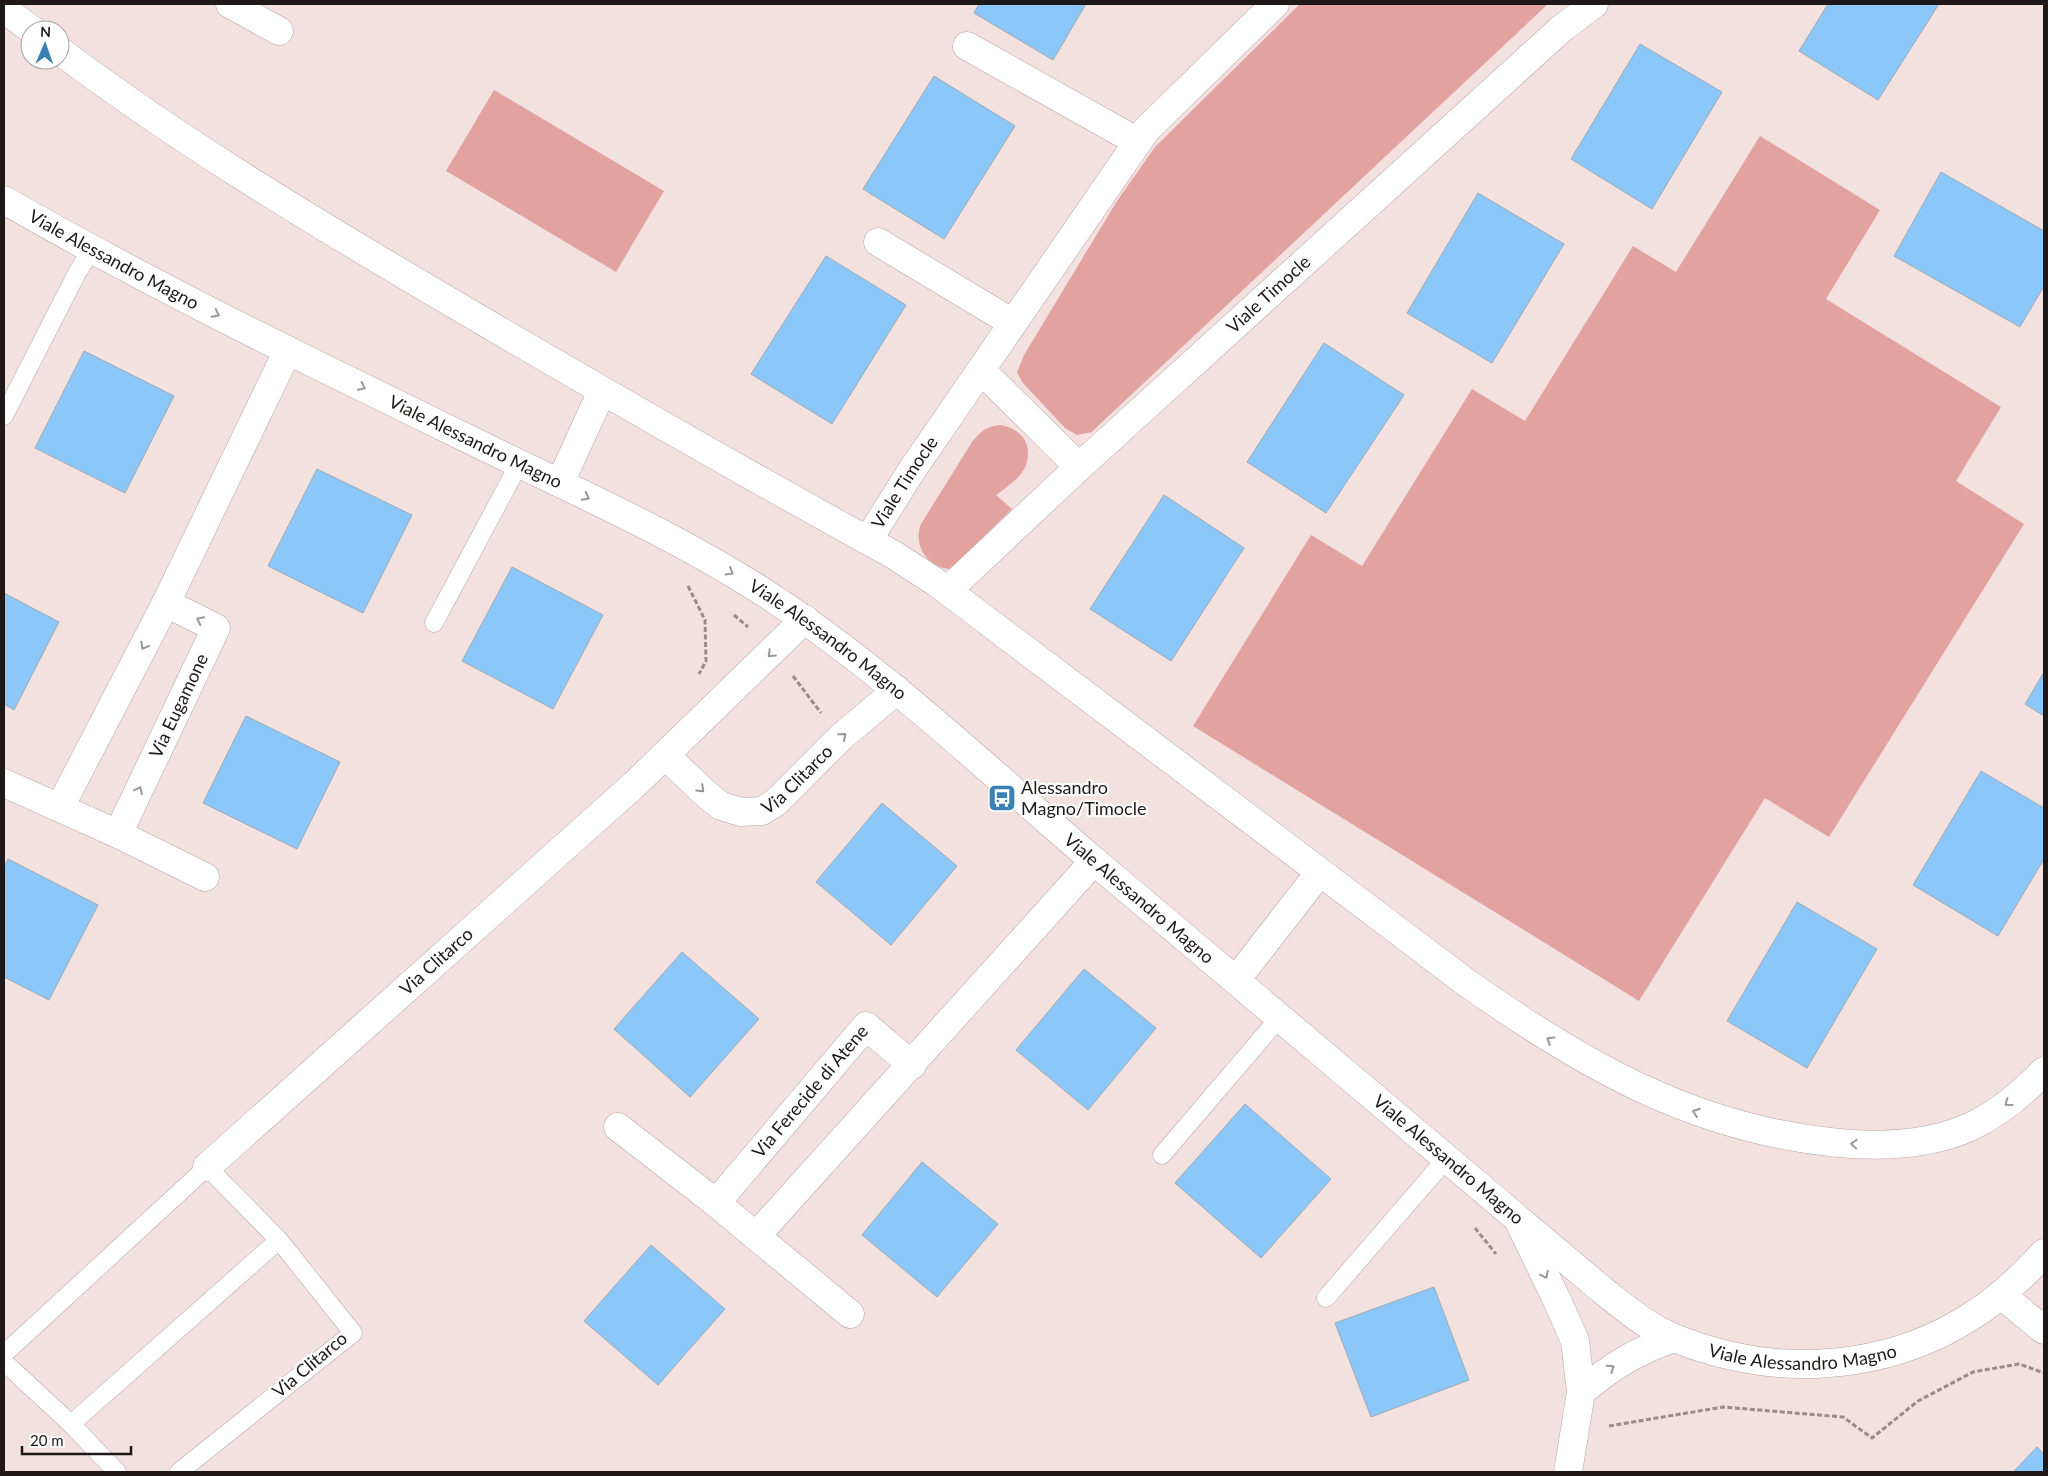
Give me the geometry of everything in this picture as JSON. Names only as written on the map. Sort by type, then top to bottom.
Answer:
[{"type":"street","points":[[230,4],[279,31]]},
{"type":"street","name":"Viale Timocle","points":[[868,540],[912,470],[1146,130],[1275,4]]},
{"type":"street","name":"Viale Timocle","points":[[948,590],[1079,467],[1561,29],[1594,4]]},
{"type":"street","points":[[4,9],[20,21]]},
{"type":"street","points":[[967,46],[1138,142]]},
{"type":"street","points":[[70,58],[177,133],[285,204],[602,391],[868,540],[948,590],[1467,983],[1552,1041],[1621,1080],[1677,1105],[1731,1124],[1775,1134],[1855,1144],[1905,1144],[1971,1126],[2010,1103],[2044,1071]]},
{"type":"street","name":"Viale Alessandro Magno","points":[[4,200],[91,250],[700,554],[755,586],[805,620],[897,690],[1094,861],[1632,1313],[1674,1338],[1718,1352],[1771,1363],[1809,1365],[1843,1362],[1890,1352],[1933,1336],[1969,1318],[2001,1295],[2044,1253]]},
{"type":"street","points":[[878,242],[1013,323]]},
{"type":"street","points":[[60,807],[166,603],[288,350]]},
{"type":"street","points":[[981,370],[1079,467]]},
{"type":"street","points":[[560,483],[602,391]]},
{"type":"street","name":"Via Eugamone","points":[[118,834],[216,628],[166,603]]},
{"type":"street","name":"Via Clitarco","points":[[207,1167],[666,755],[805,620]]},
{"type":"street","name":"Via Clitarco","points":[[666,755],[721,806],[740,812],[753,813],[762,811],[776,802],[840,738],[897,690]]},
{"type":"street","points":[[4,783],[118,834],[205,877]]},
{"type":"street","points":[[756,1236],[1094,861]]},
{"type":"street","points":[[1236,980],[1320,872]]},
{"type":"street","name":"Via Ferecide di Atene","points":[[716,1202],[866,1026],[912,1065]]},
{"type":"street","points":[[618,1127],[716,1202],[850,1314]]},
{"type":"street","points":[[1516,1216],[1557,1300],[1575,1342],[1581,1392],[1568,1472]]},
{"type":"street","points":[[2001,1295],[2044,1330]]},
{"type":"street","points":[[1581,1392],[1620,1361],[1652,1345],[1674,1338]]},
{"type":"lane","points":[[4,416],[77,273],[91,250]]},
{"type":"lane","points":[[434,623],[519,464]]},
{"type":"lane","points":[[1162,1155],[1280,1017]]},
{"type":"lane","points":[[1326,1298],[1447,1158]]},
{"type":"lane","name":"Via Clitarco","points":[[4,1354],[207,1167],[279,1240],[353,1333],[179,1472]]},
{"type":"lane","points":[[71,1424],[279,1240]]},
{"type":"lane","points":[[4,1362],[71,1424],[117,1472]]},
{"type":"path","points":[[682,582],[688,586],[705,620],[706,661],[698,677]]},
{"type":"path","points":[[774,650],[840,738]]},
{"type":"shaded area","points":[[1300,4],[1548,4],[1092,432],[1077,435],[1065,428],[1022,382],[1017,372],[1024,355],[1117,201],[1155,147]]},
{"type":"shaded area","points":[[494,90],[664,191],[616,272],[446,171]]},
{"type":"shaded area","points":[[1760,136],[1880,210],[1826,299],[2001,407],[1956,481],[2024,524],[1829,837],[1765,798],[1639,1001],[1193,726],[1311,535],[1362,566],[1472,389],[1525,421],[1633,246],[1676,272]]},
{"type":"shaded area","points":[[1001,425],[1020,434],[1024,438],[1028,450],[1026,465],[1021,474],[996,495],[1012,509],[949,569],[934,564],[923,553],[920,546],[919,532],[921,524],[972,442],[985,430]]},
{"type":"building","points":[[979,4],[1086,4],[1053,60],[974,13]]},
{"type":"building","points":[[1828,4],[1939,4],[1878,100],[1799,51]]},
{"type":"building","points":[[1640,44],[1722,92],[1652,209],[1571,159]]},
{"type":"building","points":[[934,76],[1015,126],[944,239],[863,189]]},
{"type":"building","points":[[1941,172],[2044,231],[2044,286],[2020,327],[1894,256]]},
{"type":"building","points":[[1478,193],[1564,244],[1492,363],[1407,313]]},
{"type":"building","points":[[826,256],[906,305],[832,424],[751,374]]},
{"type":"building","points":[[1324,343],[1404,395],[1326,513],[1247,462]]},
{"type":"building","points":[[84,351],[174,396],[125,493],[35,448]]},
{"type":"building","points":[[317,469],[412,515],[363,613],[268,566]]},
{"type":"building","points":[[1164,495],[1244,548],[1171,661],[1090,609]]},
{"type":"building","points":[[512,567],[603,615],[553,709],[462,661]]},
{"type":"building","points":[[4,593],[59,622],[14,710],[4,704]]},
{"type":"building","points":[[2044,672],[2044,716],[2025,704]]},
{"type":"building","points":[[246,716],[340,762],[297,849],[203,803]]},
{"type":"building","points":[[1981,771],[2044,808],[2044,859],[1998,936],[1913,885]]},
{"type":"building","points":[[882,803],[957,866],[891,945],[816,882]]},
{"type":"building","points":[[8,859],[98,905],[49,1000],[4,977],[4,868]]},
{"type":"building","points":[[1797,902],[1877,949],[1807,1068],[1727,1021]]},
{"type":"building","points":[[682,952],[759,1019],[690,1097],[614,1029]]},
{"type":"building","points":[[1084,969],[1156,1028],[1088,1110],[1016,1050]]},
{"type":"building","points":[[1245,1104],[1331,1179],[1261,1258],[1175,1183]]},
{"type":"building","points":[[922,1162],[998,1224],[937,1297],[862,1235]]},
{"type":"building","points":[[651,1245],[725,1309],[658,1385],[584,1321]]},
{"type":"building","points":[[1434,1287],[1469,1380],[1371,1417],[1335,1323]]},
{"type":"building","points":[[2037,1447],[2044,1454],[2044,1472],[2013,1472]]},
{"type":"place","name":"Alessandro Magno/Timocle","points":[[1002,798]]}]
